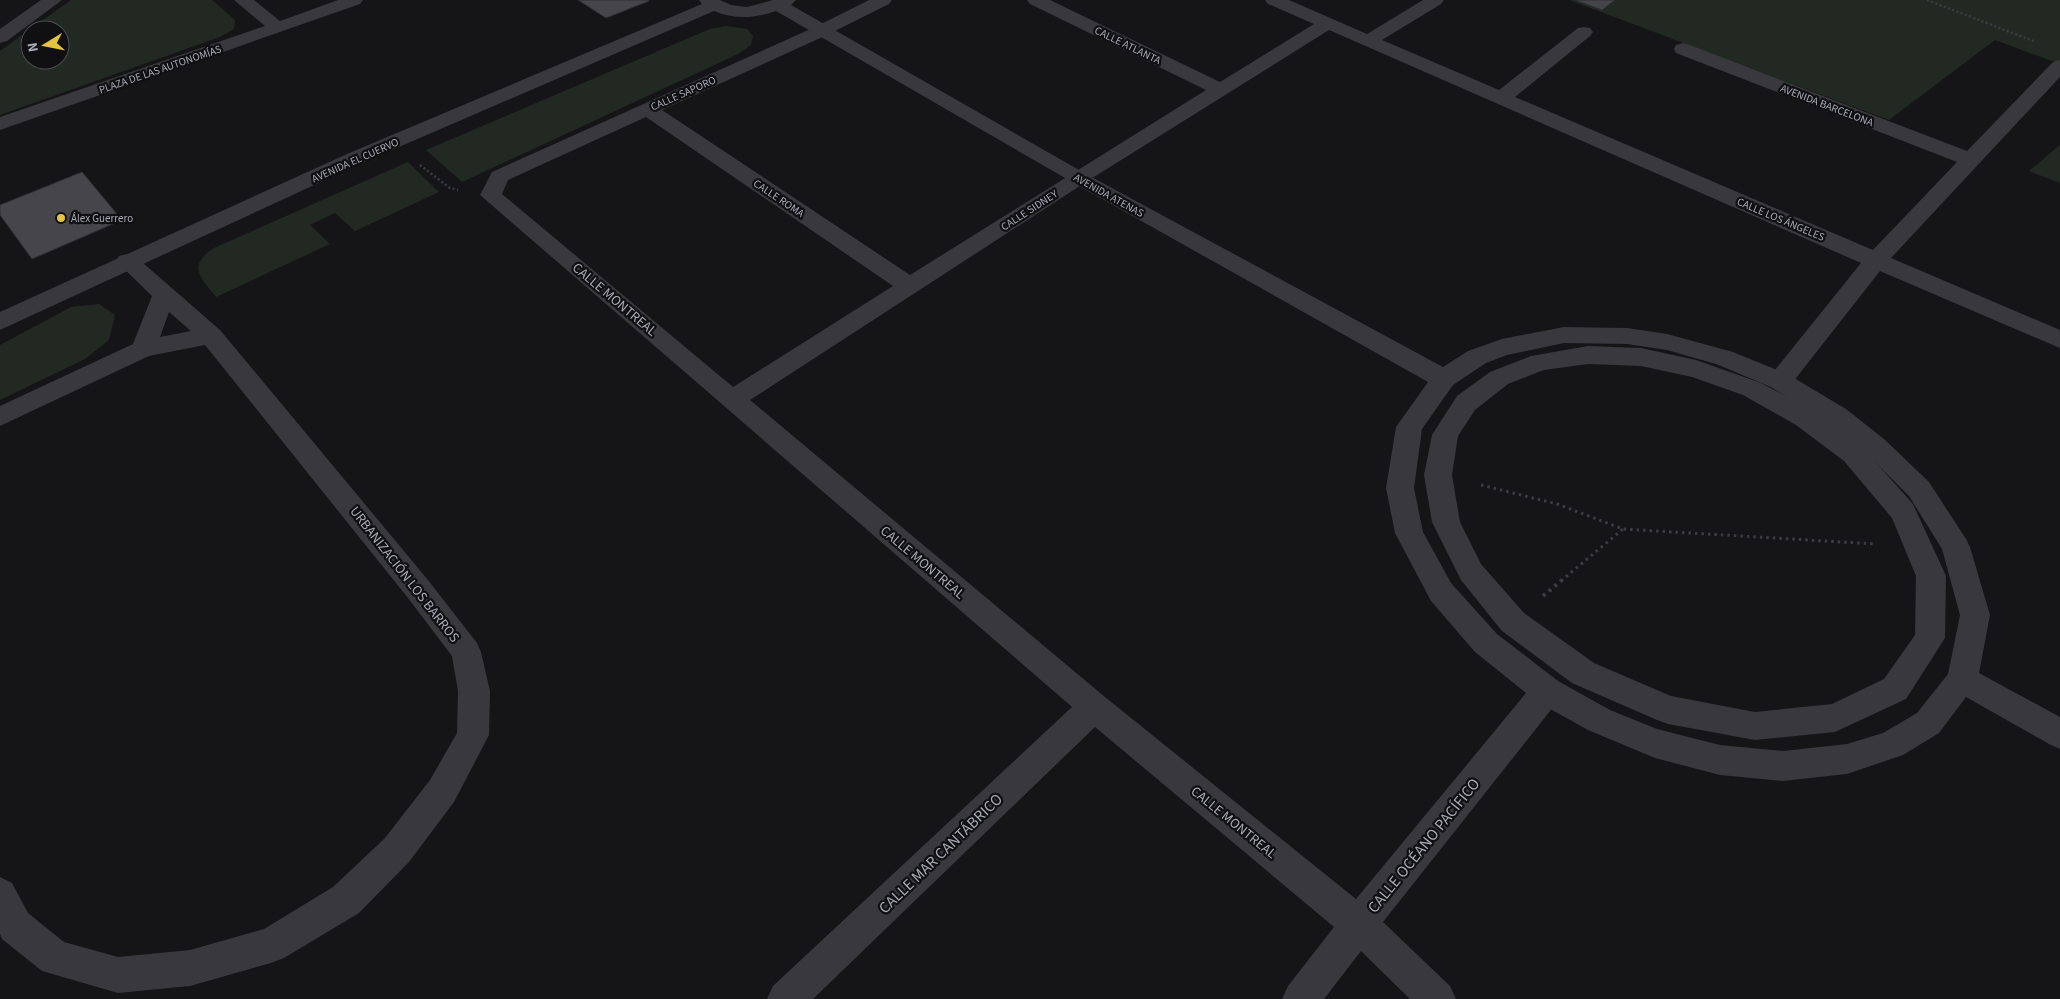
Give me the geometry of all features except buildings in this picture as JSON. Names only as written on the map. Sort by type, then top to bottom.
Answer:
[{"type":"street","points":[[0,37],[53,0]]},
{"type":"street","points":[[244,0],[278,28]]},
{"type":"street","name":"PLAZA DE LAS AUTONOMÍAS","points":[[0,124],[354,0]]},
{"type":"street","name":"CALLE SAPORO","points":[[491,195],[499,176],[821,31],[884,0]]},
{"type":"street","name":"CALLE ATLANTA","points":[[1036,0],[1221,90]]},
{"type":"street","name":"CALLE LOS ÁNGELES","points":[[1274,0],[2060,340]]},
{"type":"street","points":[[1368,41],[1435,0]]},
{"type":"street","points":[[711,3],[725,10],[752,12],[782,3]]},
{"type":"street","name":"AVENIDA EL CUERVO","points":[[0,322],[127,261],[711,3]]},
{"type":"street","name":"AVENIDA ATENAS","points":[[782,3],[821,31],[1079,178],[1444,379]]},
{"type":"street","name":"CALLE SIDNEY","points":[[733,399],[1079,178],[1328,23]]},
{"type":"street","points":[[1501,98],[1584,32]]},
{"type":"street","name":"AVENIDA BARCELONA","points":[[1683,50],[1971,160]]},
{"type":"street","points":[[1780,382],[1876,260],[2060,66]]},
{"type":"street","name":"CALLE ROMA","points":[[648,109],[910,286]]},
{"type":"street","name":"CALLE MONTREAL","points":[[491,195],[1094,707],[1359,924],[1437,999]]},
{"type":"street","name":"URBANIZACIÓN LOS BARROS","points":[[0,895],[15,926],[55,958],[118,975],[190,968],[271,945],[346,900],[398,850],[442,791],[473,735],[474,691],[466,652],[418,588],[211,336],[127,261]]},
{"type":"street","points":[[143,349],[164,295]]},
{"type":"street","points":[[1564,335],[1628,336],[1667,342],[1724,358],[1780,382],[1837,416],[1875,446],[1919,489],[1956,547],[1975,615],[1962,679],[1928,723],[1892,745],[1847,760],[1783,766],[1720,760],[1655,743],[1599,720],[1547,691],[1486,643],[1441,592],[1410,533],[1400,488],[1409,427],[1444,379],[1477,357],[1502,347],[1564,335]]},
{"type":"street","points":[[0,418],[143,349],[211,336]]},
{"type":"street","points":[[1588,355],[1640,357],[1696,369],[1752,389],[1805,418],[1853,454],[1903,512],[1919,547],[1932,576],[1930,638],[1895,689],[1835,718],[1755,726],[1668,710],[1583,673],[1513,622],[1471,572],[1446,522],[1438,475],[1445,435],[1466,403],[1499,378],[1540,362],[1588,355]]},
{"type":"street","points":[[1962,679],[2060,734]]},
{"type":"street","name":"CALLE OCÉANO PACÍFICO","points":[[1301,999],[1547,691]]},
{"type":"street","name":"CALLE MAR CANTÁBRICO","points":[[786,999],[1094,707]]},
{"type":"path","points":[[1927,0],[2042,45]]},
{"type":"path","points":[[391,144],[450,188],[491,195]]},
{"type":"path","points":[[1438,475],[1557,504],[1623,529],[1919,547]]},
{"type":"path","points":[[1513,622],[1623,529]]},
{"type":"shaded area","points":[[71,0],[212,0],[235,20],[234,29],[220,37],[0,115],[0,51],[20,37],[20,70],[70,70],[70,20],[43,20]]},
{"type":"shaded area","points":[[1569,0],[2060,0],[2060,64],[1995,40],[1889,120]]},
{"type":"shaded area","points":[[726,26],[747,29],[753,36],[751,45],[738,54],[462,182],[426,150],[710,29]]},
{"type":"shaded area","points":[[2060,145],[2060,183],[2029,171]]},
{"type":"shaded area","points":[[408,162],[439,192],[355,231],[335,213],[310,225],[330,244],[216,297],[201,277],[199,266],[201,260],[214,248]]},
{"type":"shaded area","points":[[99,304],[115,315],[109,340],[85,359],[0,400],[0,345],[71,307]]},
{"type":"place","name":"Álex Guerrero","points":[[61,218]]}]
